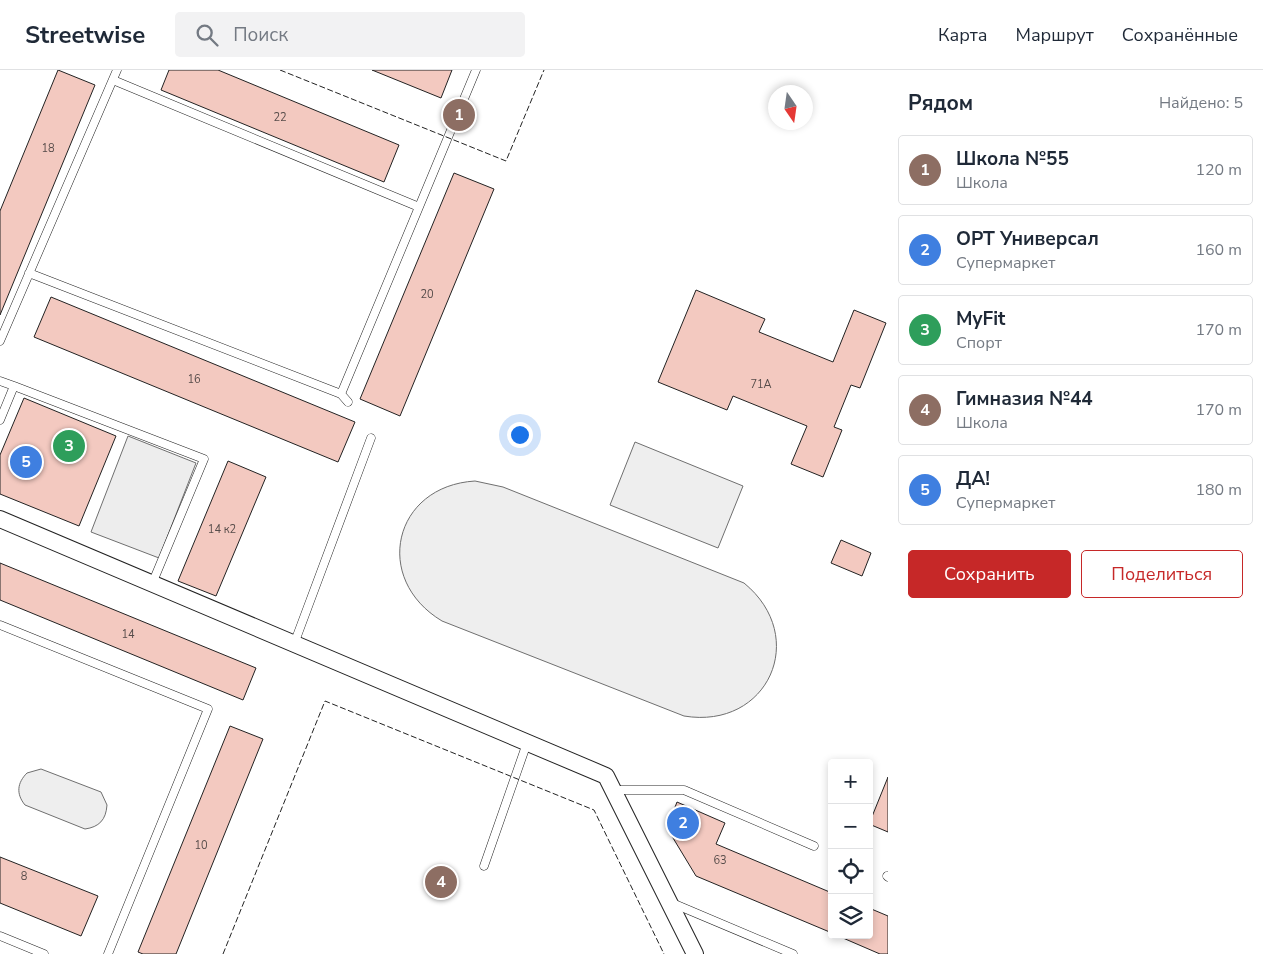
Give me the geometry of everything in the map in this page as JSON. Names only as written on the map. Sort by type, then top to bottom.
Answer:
[{"type":"street","points":[[0,519],[606,776],[695,954]]},
{"type":"lane","points":[[0,341],[117,70]]},
{"type":"lane","points":[[341,394],[476,70]]},
{"type":"lane","points":[[113,80],[419,207]]},
{"type":"lane","points":[[29,273],[341,394],[348,402]]},
{"type":"lane","points":[[0,381],[204,459],[152,584]]},
{"type":"lane","points":[[0,420],[14,386]]},
{"type":"lane","points":[[294,644],[371,438]]},
{"type":"lane","points":[[0,625],[208,709],[108,954]]},
{"type":"lane","points":[[484,866],[527,743]]},
{"type":"lane","points":[[612,790],[684,790],[814,846]]},
{"type":"lane","points":[[668,902],[794,954]]},
{"type":"lane","points":[[0,936],[44,954]]},
{"type":"shaded area","points":[[128,436],[196,463],[159,558],[91,532]]},
{"type":"shaded area","points":[[635,442],[743,486],[718,548],[610,505]]},
{"type":"shaded area","points":[[475,481],[503,487],[744,583],[764,605],[774,629],[776,653],[770,675],[757,694],[738,709],[713,717],[684,716],[442,621],[420,603],[406,582],[400,560],[402,537],[410,516],[425,499],[447,487]]},
{"type":"shaded area","points":[[41,769],[101,792],[107,805],[101,822],[94,827],[85,829],[25,805],[19,793],[21,781],[27,773]]},
{"type":"building","points":[[58,70],[95,85],[0,315],[0,211]]},
{"type":"building","points":[[169,70],[218,70],[399,145],[384,182],[161,90]]},
{"type":"building","points":[[372,70],[452,70],[441,98]]},
{"type":"building","points":[[454,173],[494,189],[400,416],[360,399]]},
{"type":"building","points":[[696,290],[765,319],[759,332],[833,362],[854,310],[886,323],[860,388],[851,385],[834,427],[842,430],[823,477],[791,464],[807,426],[733,396],[727,410],[658,382]]},
{"type":"building","points":[[51,297],[355,422],[338,462],[34,337]]},
{"type":"building","points":[[24,398],[116,436],[79,526],[0,494],[0,455]]},
{"type":"building","points":[[228,461],[266,477],[216,596],[178,581]]},
{"type":"building","points":[[841,540],[871,553],[862,576],[831,563]]},
{"type":"building","points":[[0,563],[256,668],[243,700],[0,600]]},
{"type":"building","points":[[230,726],[263,739],[176,954],[143,954],[138,952]]},
{"type":"building","points":[[888,777],[888,832],[873,826],[873,814]]},
{"type":"building","points":[[677,802],[725,823],[716,844],[828,891],[828,931],[696,876],[667,828]]},
{"type":"building","points":[[0,857],[98,896],[81,936],[0,903]]},
{"type":"building","points":[[873,910],[888,916],[888,954],[880,954],[845,939],[873,939]]},
{"type":"fence","points":[[280,70],[506,161],[544,70]]},
{"type":"fence","points":[[223,954],[325,701],[594,810],[664,954]]},
{"type":"place","name":"Школа №55","points":[[459,115]]},
{"type":"place","name":"MyFit","points":[[69,446]]},
{"type":"place","name":"ДА!","points":[[26,462]]},
{"type":"place","name":"ОРТ Универсал","points":[[683,823]]},
{"type":"place","name":"Гимназия №44","points":[[441,882]]}]
